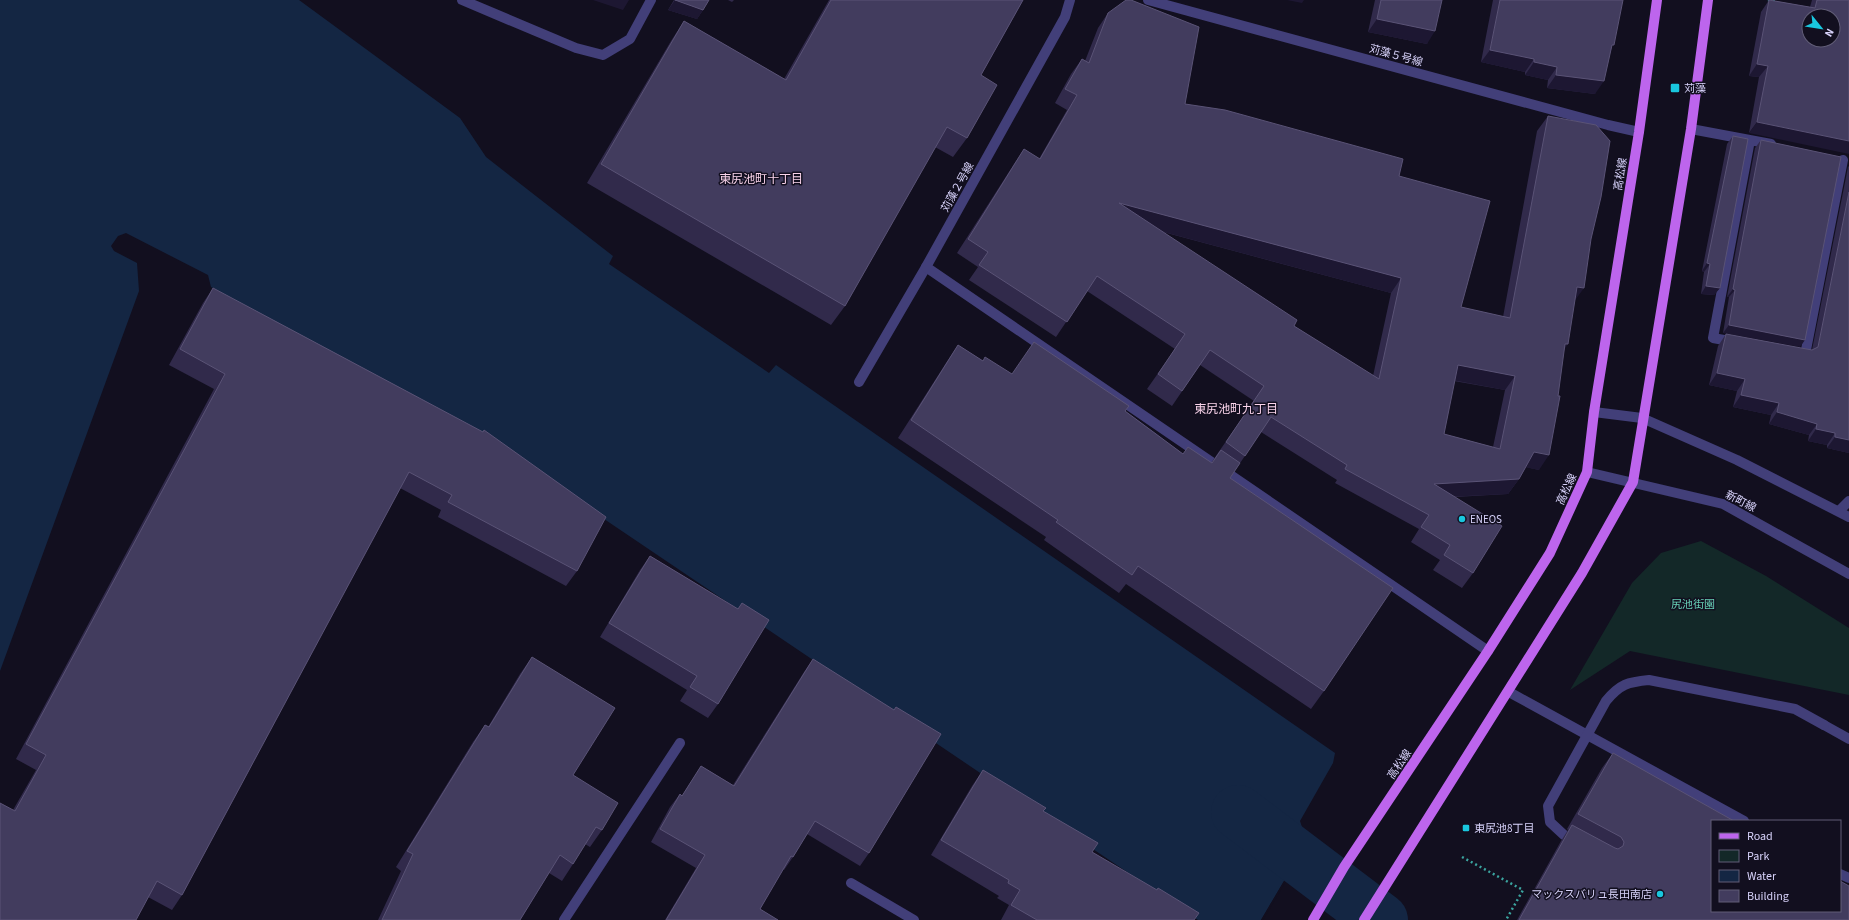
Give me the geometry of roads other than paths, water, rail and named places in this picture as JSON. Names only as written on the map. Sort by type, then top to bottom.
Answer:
[{"type":"main road","name":"高松線","points":[[1313,920],[1344,867],[1488,652],[1550,553],[1587,472],[1594,412],[1657,0]]},
{"type":"main road","points":[[1364,920],[1509,692],[1582,573],[1633,482],[1642,418],[1691,129],[1708,0]]},
{"type":"street","points":[[462,0],[576,48],[603,55],[630,39],[651,0]]},
{"type":"street","name":"苅藻２号線","points":[[859,382],[926,267],[1065,18],[1070,0]]},
{"type":"street","name":"苅藻５号線","points":[[1148,0],[1638,132]]},
{"type":"street","points":[[1691,129],[1781,146]]},
{"type":"street","points":[[1744,344],[1713,338],[1750,140]]},
{"type":"street","points":[[1789,352],[1805,355],[1842,160]]},
{"type":"street","points":[[926,267],[1488,652]]},
{"type":"street","points":[[1594,412],[1642,418],[1737,460],[1849,517]]},
{"type":"street","name":"新町線","points":[[1587,472],[1723,504],[1849,574]]},
{"type":"street","points":[[1839,511],[1849,501]]},
{"type":"street","points":[[1567,836],[1550,822],[1548,806],[1606,701],[1616,690],[1628,682],[1649,680],[1795,709],[1849,739]]},
{"type":"street","points":[[1509,692],[1742,820]]},
{"type":"street","points":[[564,920],[680,744]]},
{"type":"street","points":[[851,883],[914,920]]},
{"type":"water","points":[[0,0],[299,0],[460,118],[486,157],[613,256],[609,264],[769,373],[776,365],[1335,753],[1333,763],[1300,821],[1307,842],[1261,920],[1198,920],[456,419],[401,397],[211,287],[208,275],[126,233],[118,236],[111,246],[114,251],[137,263],[139,291],[0,671]]},
{"type":"waterway","points":[[1238,812],[1381,920]]},
{"type":"place","name":"苅藻","points":[[1675,88]]},
{"type":"place","name":"ENEOS","points":[[1462,519]]},
{"type":"place","name":"東尻池8丁目","points":[[1466,828]]},
{"type":"place","name":"マックスバリュ長田南店","points":[[1660,894]]},
{"type":"district","name":"東尻池町十丁目","points":[[761,179]]},
{"type":"district","name":"東尻池町九丁目","points":[[1236,409]]},
{"type":"park label","name":"尻池街園","points":[[1693,604]]}]
